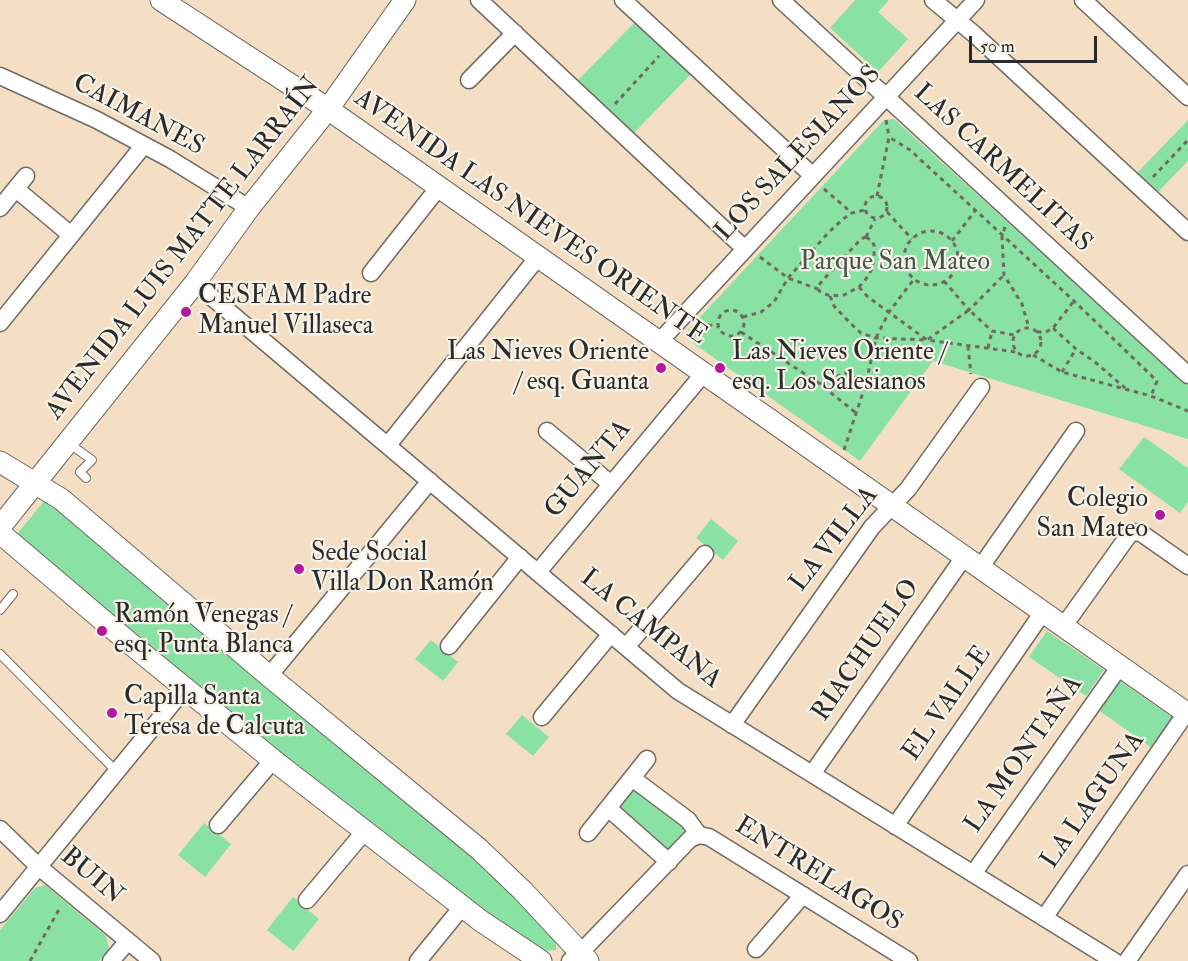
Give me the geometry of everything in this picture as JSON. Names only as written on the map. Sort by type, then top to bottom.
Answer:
[{"type":"street","name":"AVENIDA LAS NIEVES ORIENTE","points":[[161,0],[328,109],[1187,714]]},
{"type":"street","points":[[480,0],[745,249]]},
{"type":"street","points":[[623,0],[813,176]]},
{"type":"street","name":"LAS CARMELITAS","points":[[781,0],[1188,375]]},
{"type":"street","points":[[933,0],[974,34],[1188,232]]},
{"type":"street","name":"LOS SALESIANOS","points":[[659,342],[976,0]]},
{"type":"street","points":[[1083,0],[1188,98]]},
{"type":"street","name":"AVENIDA LUIS MATTE LARRAÍN","points":[[0,527],[195,283],[249,208],[328,109],[400,2]]},
{"type":"street","points":[[469,80],[515,33]]},
{"type":"street","name":"CAIMANES","points":[[0,76],[97,120],[195,173],[249,208]]},
{"type":"street","points":[[1,321],[144,145]]},
{"type":"street","points":[[0,208],[21,183],[72,235]]},
{"type":"street","points":[[371,273],[439,187]]},
{"type":"street","points":[[388,445],[538,257]]},
{"type":"street","name":"LA CAMPANA","points":[[195,283],[678,691],[1114,961]]},
{"type":"street","name":"GUANTA","points":[[538,572],[704,373]]},
{"type":"street","name":"LA VILLA","points":[[732,725],[872,527],[908,489],[981,387]]},
{"type":"street","points":[[547,430],[611,484]]},
{"type":"street","name":"RIACHUELO","points":[[812,774],[972,562],[1076,431]]},
{"type":"street","points":[[0,462],[61,499],[269,676],[479,849],[522,891],[579,958],[690,839],[699,835],[688,820],[632,778]]},
{"type":"street","points":[[269,676],[430,481]]},
{"type":"street","points":[[1063,627],[1131,532],[1141,533],[1188,566]]},
{"type":"street","points":[[0,533],[273,760],[462,907],[540,961]]},
{"type":"street","points":[[626,647],[705,554]]},
{"type":"street","points":[[449,646],[520,557]]},
{"type":"street","name":"EL VALLE","points":[[895,825],[1043,612]]},
{"type":"street","points":[[542,717],[611,634]]},
{"type":"street","name":"LA MONTAÑA","points":[[973,874],[1120,666]]},
{"type":"street","points":[[0,914],[185,688]]},
{"type":"street","name":"LA LAGUNA","points":[[1044,918],[1187,714]]},
{"type":"street","points":[[588,833],[647,759]]},
{"type":"street","points":[[218,825],[273,760]]},
{"type":"street","points":[[608,808],[669,862]]},
{"type":"street","name":"BUIN","points":[[0,830],[39,867],[152,961]]},
{"type":"street","points":[[307,900],[364,832]]},
{"type":"street","name":"ENTRELAGOS","points":[[699,835],[709,837],[909,961]]},
{"type":"street","points":[[1127,961],[1188,874]]},
{"type":"street","points":[[756,949],[803,895]]},
{"type":"street","points":[[418,961],[462,907]]},
{"type":"street","points":[[111,961],[128,941]]},
{"type":"lane","points":[[68,442],[92,460],[80,472],[86,478]]},
{"type":"lane","points":[[0,610],[14,594]]},
{"type":"lane","points":[[0,654],[117,772]]},
{"type":"path","points":[[604,117],[671,44]]},
{"type":"path","points":[[877,196],[889,137],[910,150],[1157,381],[1151,396]]},
{"type":"path","points":[[1141,189],[1188,140]]},
{"type":"path","points":[[813,176],[852,213]]},
{"type":"path","points":[[877,196],[884,199],[888,205],[887,212],[875,219],[868,216],[865,210],[870,197],[877,196]]},
{"type":"path","points":[[743,317],[761,312],[774,302],[788,278],[828,233],[852,213],[865,210]]},
{"type":"path","points":[[952,241],[975,211]]},
{"type":"path","points":[[887,212],[912,240]]},
{"type":"path","points":[[818,289],[823,280],[861,239],[866,237],[875,219]]},
{"type":"path","points":[[932,231],[943,234],[952,241],[957,251],[957,263],[953,274],[934,285],[923,284],[914,279],[907,270],[904,260],[906,249],[912,240],[921,233],[932,231]]},
{"type":"path","points":[[745,249],[756,254],[788,278],[818,289],[824,295],[844,295],[859,287],[872,269],[874,245],[866,237]]},
{"type":"path","points":[[1002,237],[1004,275],[1022,304],[1029,328]]},
{"type":"path","points":[[927,340],[969,310],[1004,275]]},
{"type":"path","points":[[837,467],[850,436],[866,383],[876,338],[889,312],[914,279]]},
{"type":"path","points":[[944,281],[969,310],[992,331],[1014,335]]},
{"type":"path","points":[[859,287],[868,297],[927,340]]},
{"type":"path","points":[[830,296],[834,306],[861,333],[876,338],[927,340],[1016,352],[1024,356],[1033,355],[1062,372],[1151,396],[1188,411]]},
{"type":"path","points":[[1016,352],[1012,344],[1014,335],[1020,329],[1029,328],[1037,332],[1046,332],[1053,328],[1074,301]]},
{"type":"path","points":[[734,310],[743,317],[745,322],[741,332],[731,336],[726,335],[719,327],[718,321],[724,312],[734,310]]},
{"type":"path","points":[[1053,328],[1076,350],[1095,362],[1127,390]]},
{"type":"path","points":[[988,348],[992,331]]},
{"type":"path","points":[[741,332],[820,384],[856,413]]},
{"type":"path","points":[[1033,355],[1039,349],[1041,340],[1037,332]]},
{"type":"path","points":[[968,346],[972,381],[981,387]]},
{"type":"path","points":[[1062,372],[1076,350]]},
{"type":"path","points":[[820,384],[844,373],[866,383]]},
{"type":"path","points":[[30,961],[64,902]]},
{"type":"green space","points":[[855,0],[889,0],[878,12],[908,39],[878,72],[830,28]]},
{"type":"green space","points":[[637,20],[692,73],[633,134],[578,80]]},
{"type":"green space","name":"Parque San Mateo","points":[[894,119],[1188,385],[1188,439],[933,361],[860,461],[690,341],[688,330],[884,120]]},
{"type":"green space","points":[[1188,120],[1188,161],[1157,193],[1136,174]]},
{"type":"green space","points":[[1144,437],[1188,468],[1188,502],[1180,513],[1119,469]]},
{"type":"green space","points":[[44,501],[54,506],[483,860],[556,936],[556,950],[542,951],[455,898],[22,542],[18,533]]},
{"type":"green space","points":[[711,519],[738,541],[723,560],[696,538]]},
{"type":"green space","points":[[1047,631],[1104,670],[1086,696],[1029,657]]},
{"type":"green space","points":[[431,640],[458,662],[443,681],[415,659]]},
{"type":"green space","points":[[1120,681],[1173,718],[1152,748],[1100,711]]},
{"type":"green space","points":[[522,715],[549,737],[533,756],[506,734]]},
{"type":"green space","points":[[634,789],[677,818],[685,830],[666,851],[616,809]]},
{"type":"green space","points":[[204,823],[231,844],[205,877],[178,855]]},
{"type":"green space","points":[[45,885],[106,936],[109,949],[99,961],[0,961],[0,930],[35,888]]},
{"type":"green space","points":[[293,897],[319,919],[293,951],[267,930]]},
{"type":"place","name":"CESFAM Padre Manuel Villaseca","points":[[186,312]]},
{"type":"place","name":"Las Nieves Oriente / esq. Guanta","points":[[661,368]]},
{"type":"place","name":"Las Nieves Oriente / esq. Los Salesianos","points":[[720,368]]},
{"type":"place","name":"Colegio San Mateo","points":[[1160,515]]},
{"type":"place","name":"Sede Social Villa Don Ramón","points":[[299,569]]},
{"type":"place","name":"Ramón Venegas / esq. Punta Blanca","points":[[102,631]]},
{"type":"place","name":"Capilla Santa Teresa de Calcuta","points":[[112,713]]}]
